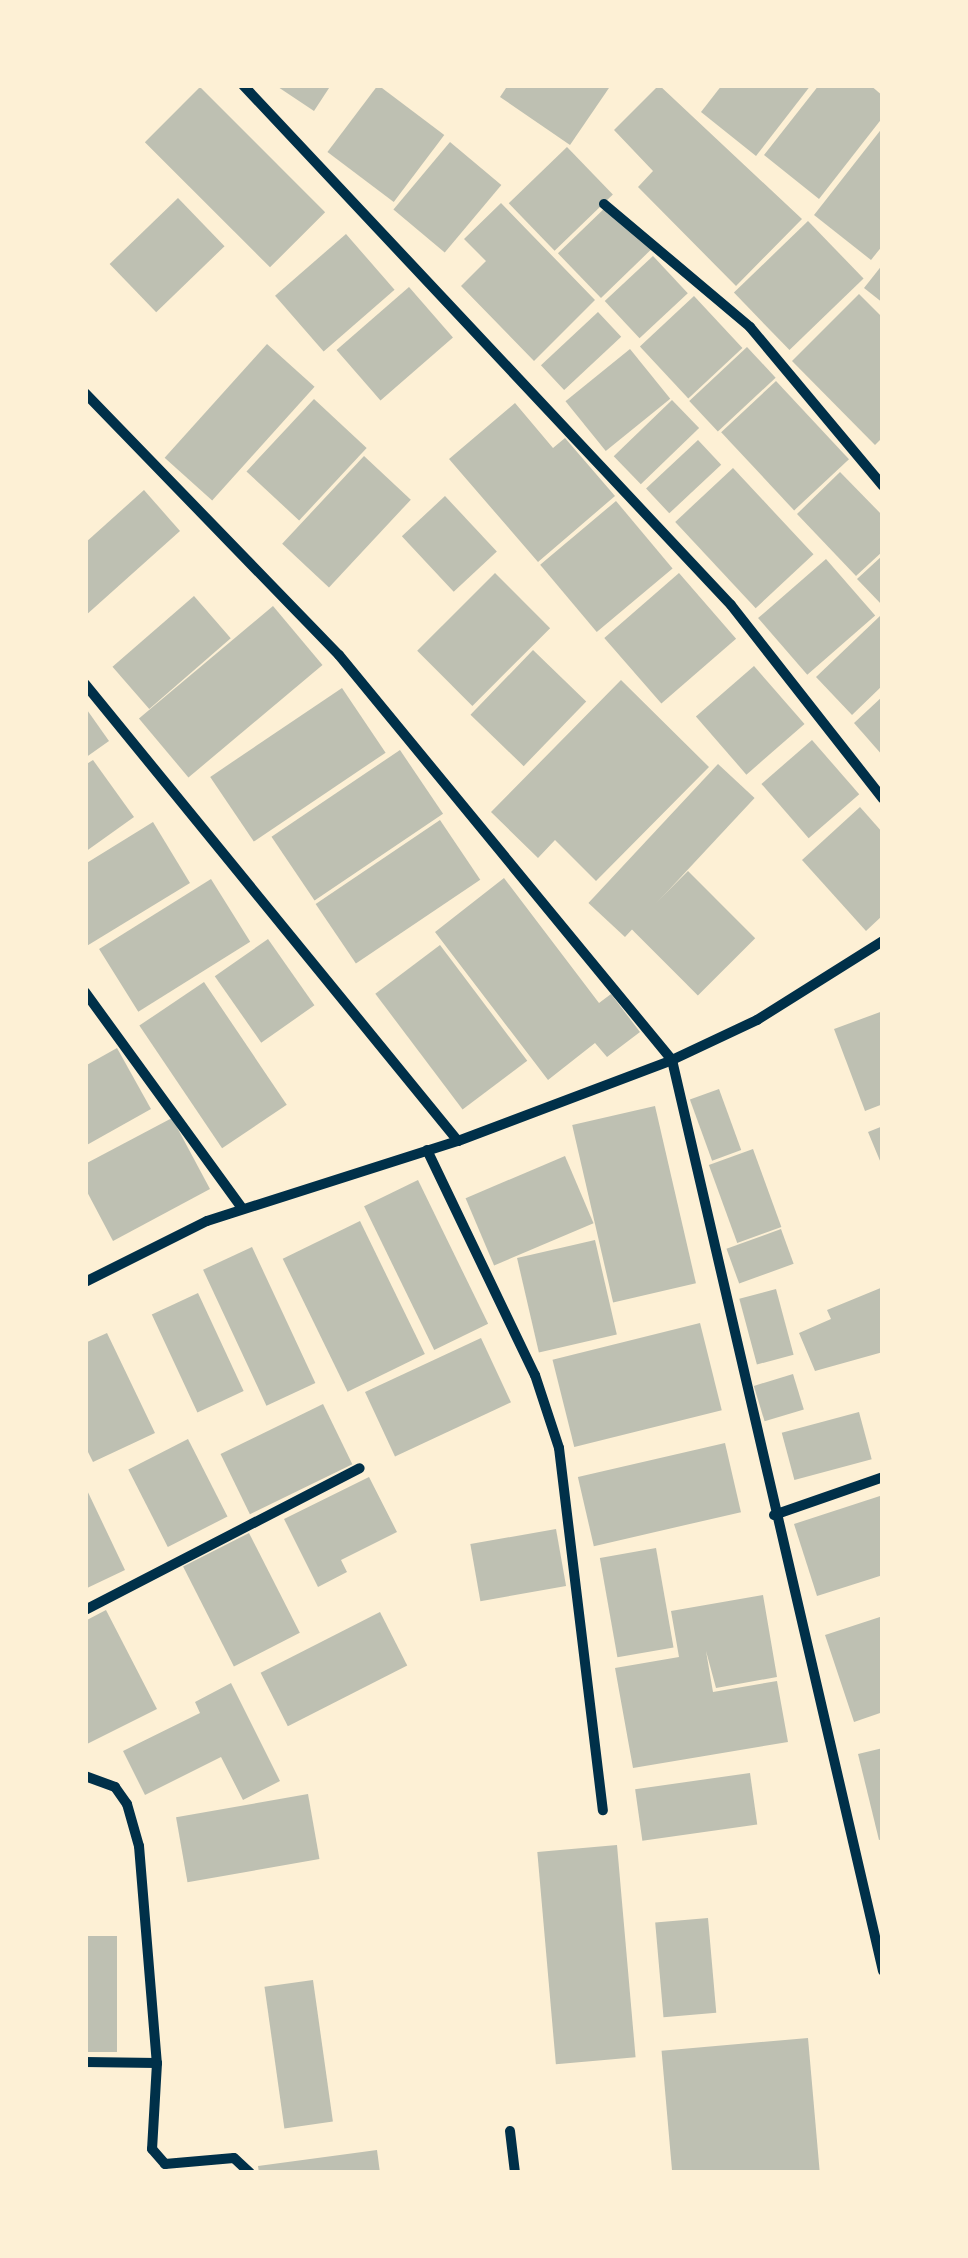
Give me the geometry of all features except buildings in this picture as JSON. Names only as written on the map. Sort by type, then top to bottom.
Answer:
[{"type":"street","points":[[243,85],[731,605],[883,799]]},
{"type":"street","points":[[604,204],[750,327],[883,486]]},
{"type":"street","points":[[85,394],[339,655],[672,1060],[774,1514],[883,1971]]},
{"type":"street","points":[[85,684],[458,1141]]},
{"type":"street","points":[[85,1282],[242,1208],[458,1141],[672,1060],[787,1003],[883,942]]},
{"type":"street","points":[[85,992],[242,1208]]},
{"type":"street","points":[[427,1150],[536,1376],[559,1448],[603,1810]]},
{"type":"street","points":[[85,1610],[360,1468]]},
{"type":"street","points":[[774,1514],[883,1477]]},
{"type":"street","points":[[85,1776],[115,1788],[133,1823],[157,2064],[152,2149],[166,2164],[234,2158],[250,2173]]},
{"type":"street","points":[[85,2062],[157,2064]]},
{"type":"street","points":[[510,2130],[515,2173]]}]
